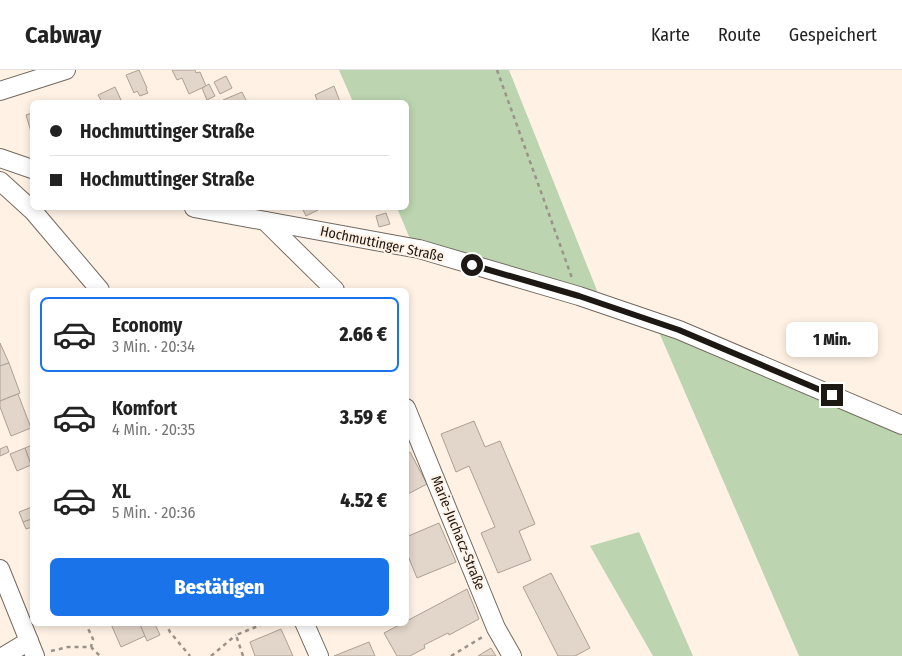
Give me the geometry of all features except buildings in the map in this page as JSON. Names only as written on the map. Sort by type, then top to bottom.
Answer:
[{"type":"street","points":[[0,91],[66,70]]},
{"type":"street","points":[[0,158],[30,168]]},
{"type":"street","points":[[0,181],[30,208]]},
{"type":"street","points":[[32,210],[98,288]]},
{"type":"street","name":"Hochmuttinger Straße","points":[[206,210],[419,250],[579,296],[679,330],[902,425]]},
{"type":"street","points":[[265,220],[333,288]]},
{"type":"street","name":"Marie-Juchacz-Straße","points":[[409,415],[496,628],[512,656]]},
{"type":"street","points":[[0,569],[26,613],[33,651],[4,656]]},
{"type":"street","points":[[306,626],[318,656]]},
{"type":"path","points":[[497,70],[579,296]]},
{"type":"path","points":[[87,626],[93,639],[91,647]]},
{"type":"path","points":[[167,626],[190,656]]},
{"type":"path","points":[[211,656],[236,635],[258,626]]},
{"type":"path","points":[[452,656],[496,628]]},
{"type":"path","points":[[236,635],[243,656]]},
{"type":"path","points":[[33,651],[68,647],[91,647],[100,656]]},
{"type":"green space","points":[[339,70],[509,70],[602,303],[416,253],[398,210],[409,210],[409,100],[352,100]]},
{"type":"green space","points":[[655,323],[902,423],[902,656],[799,656]]},
{"type":"green space","points":[[639,532],[693,656],[653,656],[590,546]]},
{"type":"route","points":[[472,265],[579,296],[679,330],[832,395]]}]
